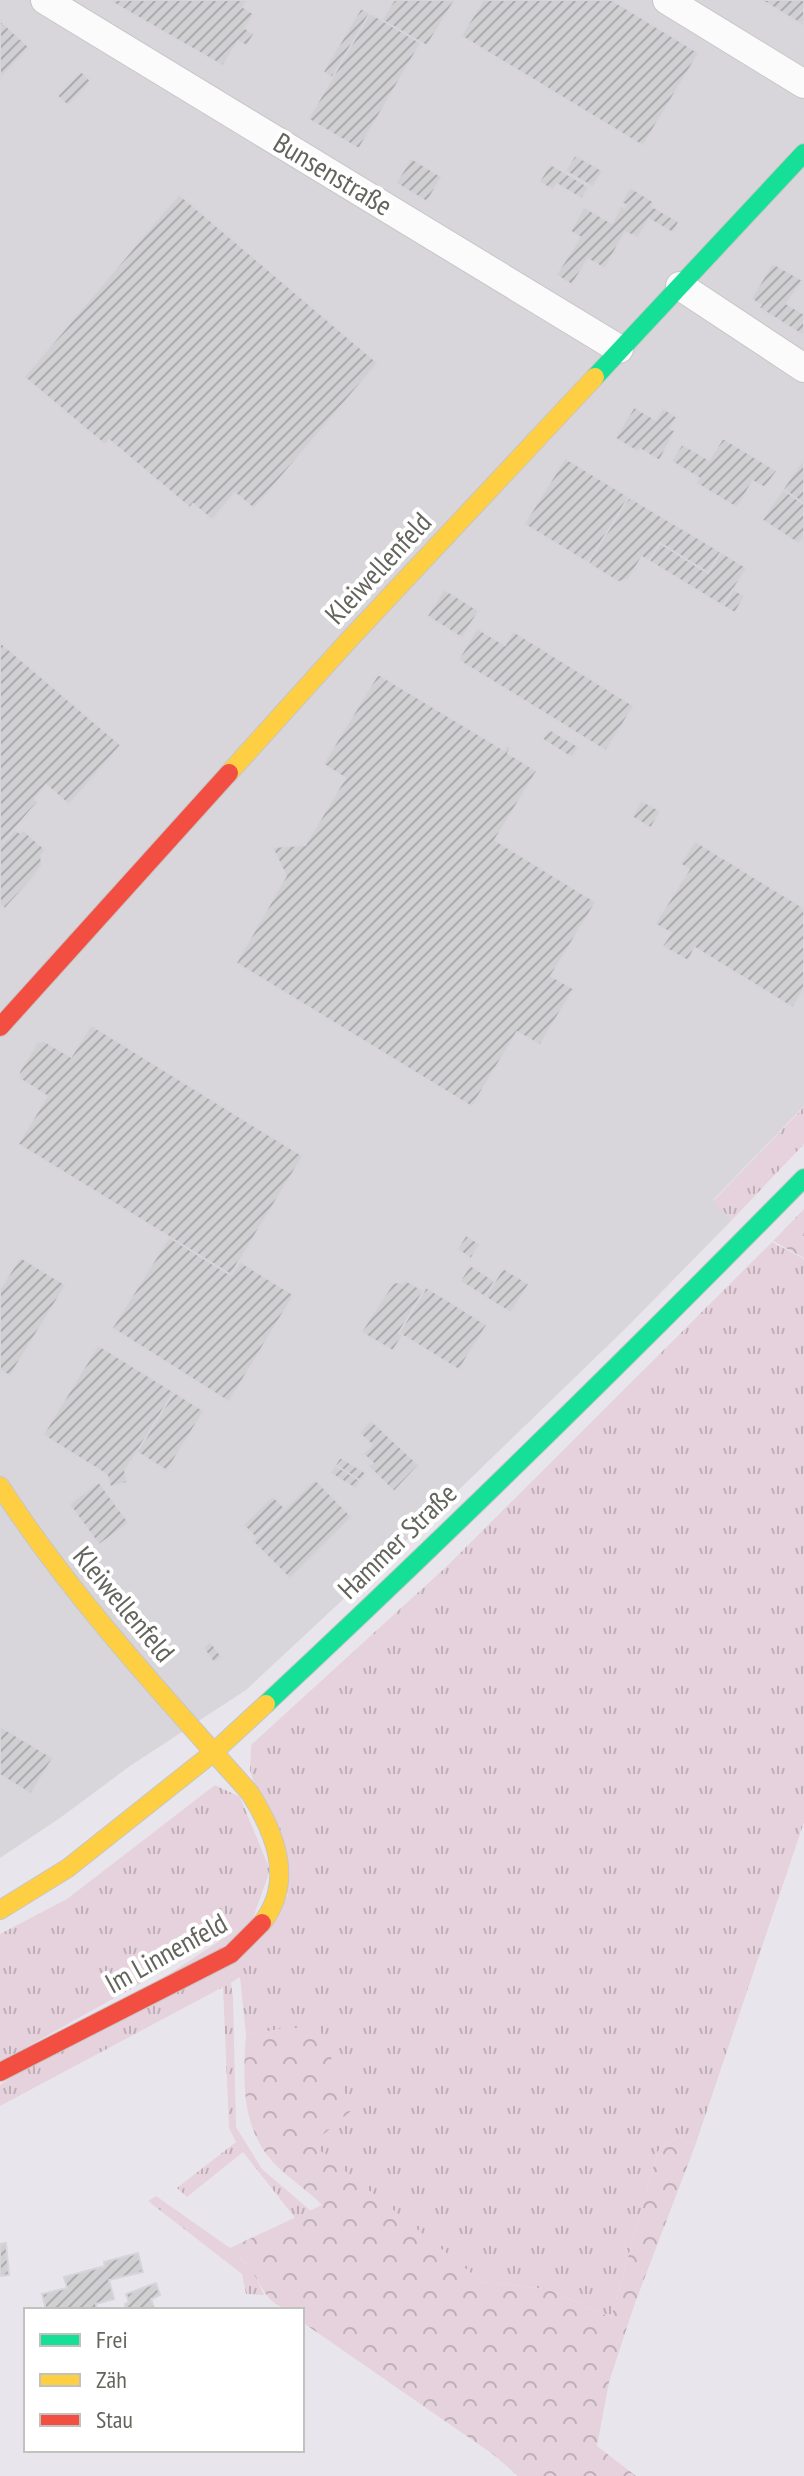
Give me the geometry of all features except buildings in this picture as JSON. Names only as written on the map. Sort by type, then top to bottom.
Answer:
[{"type":"street","name":"Bunsenstraße","points":[[45,0],[619,349]]},
{"type":"street","points":[[667,0],[804,84]]},
{"type":"street","name":"Kleiwellenfeld","points":[[0,1027],[200,802],[804,153]]},
{"type":"street","points":[[680,286],[804,368]]},
{"type":"street","name":"Hammer Straße","points":[[0,1910],[68,1868],[214,1752],[406,1573],[636,1349],[804,1178]]},
{"type":"street","name":"Kleiwellenfeld","points":[[0,1486],[43,1551],[106,1631],[214,1752]]},
{"type":"street","name":"Im Linnenfeld","points":[[0,2072],[231,1954],[262,1926],[279,1892],[281,1857],[259,1805],[214,1752]]},
{"type":"shaded area","points":[[0,0],[804,0],[804,1106],[713,1200],[732,1220],[627,1327],[410,1537],[246,1690],[130,1766],[0,1858]]},
{"type":"green space","points":[[804,1107],[804,1144],[732,1220],[713,1201]]},
{"type":"green space","points":[[804,1209],[804,1258],[773,1241]]},
{"type":"green space","points":[[772,1242],[804,1259],[804,1822],[695,2146],[678,2136],[658,2151],[611,2318],[548,2289],[482,2282],[311,2144],[351,2109],[317,2023],[246,2035],[240,1977],[231,1983],[236,2127],[262,2169],[311,2211],[296,2219],[243,2152],[187,2197],[177,2188],[236,2142],[229,2128],[223,1987],[0,2106],[0,2085],[288,1896],[250,1770],[251,1745],[446,1567]]},
{"type":"green space","points":[[215,1785],[240,1797],[270,1870],[252,1921],[0,2062],[0,1934],[67,1899]]},
{"type":"green space","points":[[317,2022],[352,2110],[312,2144],[482,2282],[548,2289],[611,2318],[658,2151],[678,2136],[695,2146],[635,2303],[609,2382],[597,2446],[636,2476],[518,2476],[494,2455],[304,2323],[304,2308],[283,2307],[271,2300],[248,2266],[230,2248],[322,2205],[267,2155],[252,2127],[244,2082],[246,2035]]},
{"type":"green space","points":[[156,2196],[230,2248],[252,2269],[264,2295],[246,2294],[242,2274],[148,2201]]},
{"type":"traffic: fast","points":[[595,377],[804,153]]},
{"type":"traffic: fast","points":[[266,1704],[538,1444],[804,1178]]},
{"type":"traffic: slow","points":[[229,773],[595,377]]},
{"type":"traffic: slow","points":[[0,1486],[88,1606],[250,1793],[267,1824],[278,1857],[278,1891],[262,1923]]},
{"type":"traffic: slow","points":[[0,1910],[68,1868],[214,1752],[266,1704]]},
{"type":"traffic: jam","points":[[0,1027],[229,773]]},
{"type":"traffic: jam","points":[[0,2072],[231,1954],[262,1923]]}]
